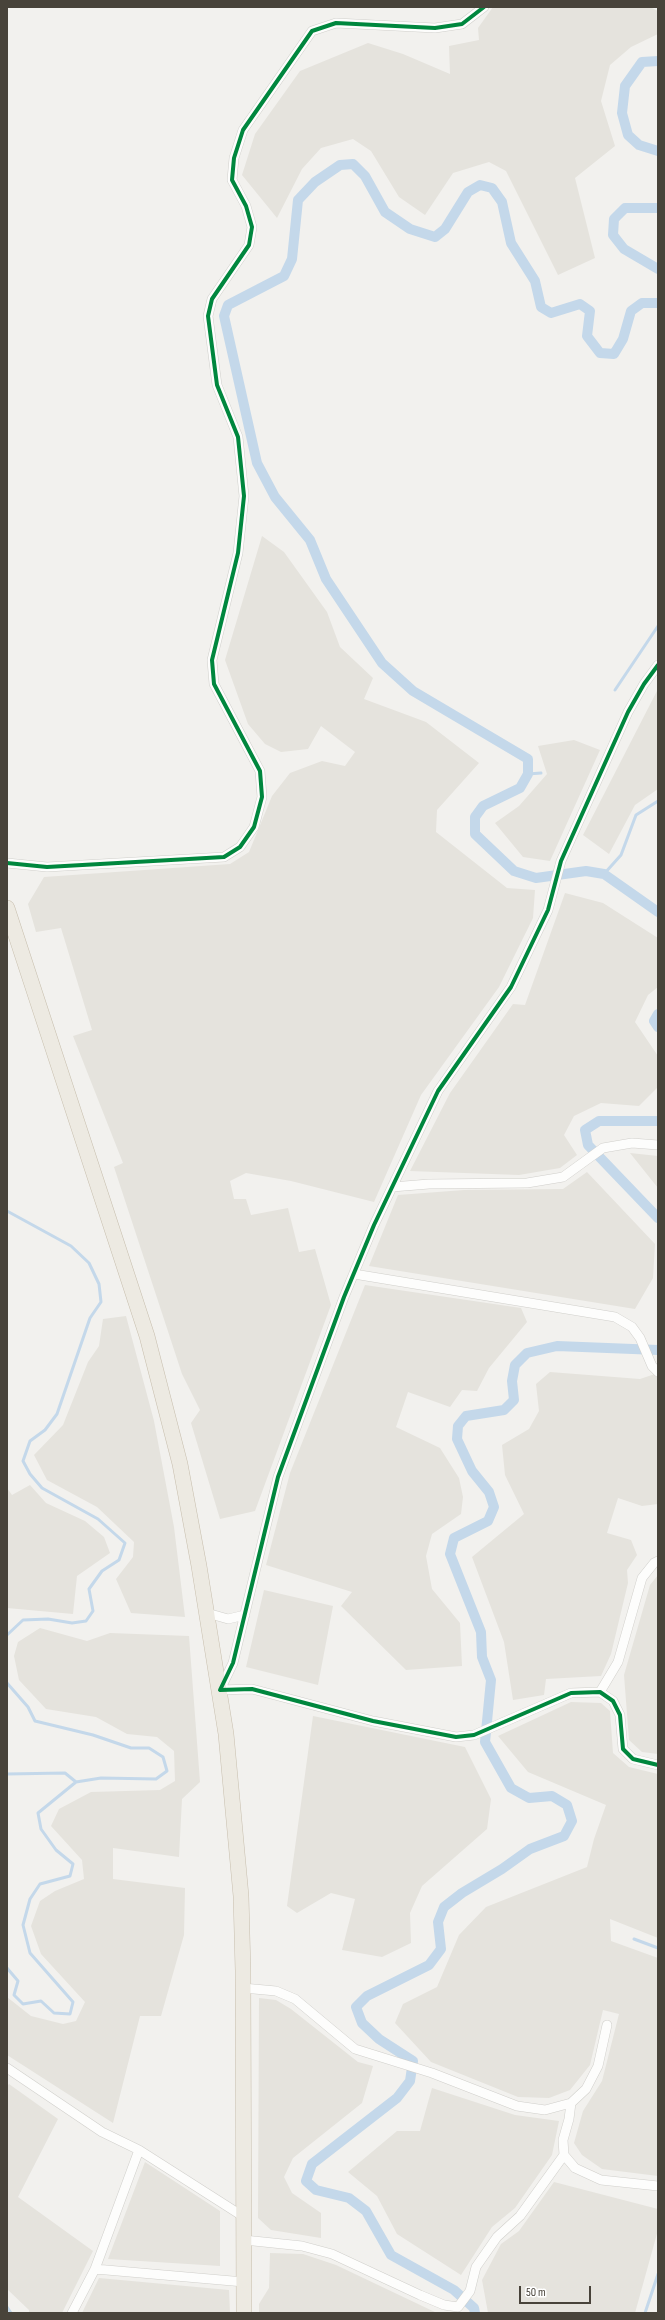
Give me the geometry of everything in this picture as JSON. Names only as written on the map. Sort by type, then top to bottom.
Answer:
[{"type":"highway","points":[[7,908],[147,1336],[180,1464],[220,1690],[239,1868],[243,1988],[244,2313]]},
{"type":"street","points":[[7,863],[47,867],[224,857],[240,847],[254,827],[262,797],[260,771],[214,684],[212,660],[238,554],[244,496],[238,437],[217,385],[208,316],[212,299],[249,245],[252,227],[246,206],[232,180],[234,158],[244,130],[312,31],[336,23],[441,27],[462,24],[484,7]]},
{"type":"street","points":[[658,665],[644,684],[622,726],[561,861],[548,910],[511,987],[438,1091],[392,1187],[354,1274],[278,1477],[233,1663],[220,1690],[252,1689],[374,1721],[456,1736],[474,1735],[571,1693],[600,1692],[613,1700],[620,1715],[623,1749],[633,1760],[658,1765]]},
{"type":"street","points":[[392,1187],[429,1184],[527,1183],[563,1177],[604,1148],[632,1144],[658,1145]]},
{"type":"street","points":[[354,1274],[615,1317],[632,1327],[640,1338],[652,1366],[658,1372]]},
{"type":"street","points":[[600,1692],[618,1662],[642,1578],[654,1563],[658,1561]]},
{"type":"street","points":[[207,1613],[228,1619],[245,1615]]},
{"type":"street","points":[[243,1988],[276,1991],[294,1999],[355,2049],[373,2056],[432,2073],[517,2106],[545,2110],[571,2103],[586,2089],[598,2066],[608,2025]]},
{"type":"street","points":[[7,2068],[102,2132],[139,2150],[244,2217]]},
{"type":"street","points":[[571,2103],[569,2119],[563,2140],[564,2155],[576,2168],[601,2180],[658,2186]]},
{"type":"street","points":[[72,2313],[95,2269],[139,2150]]},
{"type":"street","points":[[244,2240],[302,2246],[332,2254],[426,2298],[444,2305],[458,2307],[470,2291],[476,2268],[497,2237],[520,2216],[564,2155]]},
{"type":"street","points":[[95,2269],[244,2282]]},
{"type":"shaded area","points":[[493,7],[650,7],[658,11],[658,34],[631,47],[610,65],[601,101],[615,146],[575,178],[595,258],[558,275],[506,171],[489,162],[453,173],[425,215],[399,197],[371,151],[353,139],[321,148],[302,169],[277,218],[242,175],[255,134],[300,71],[368,43],[403,54],[450,74],[449,46],[479,40],[478,28]]},
{"type":"shaded area","points":[[262,536],[284,552],[327,612],[340,647],[373,678],[364,699],[426,722],[479,763],[437,810],[436,832],[507,888],[535,890],[533,918],[499,987],[421,1095],[374,1202],[291,1181],[246,1173],[230,1181],[234,1199],[246,1199],[251,1215],[288,1208],[299,1252],[315,1249],[331,1305],[255,1511],[220,1519],[191,1423],[200,1410],[182,1374],[114,1167],[123,1163],[73,1036],[92,1030],[61,928],[36,932],[28,904],[44,877],[230,864],[249,852],[272,796],[290,773],[322,761],[345,766],[355,752],[321,726],[308,749],[281,752],[265,744],[248,724],[225,660]]},
{"type":"shaded area","points":[[658,689],[658,789],[635,805],[609,854],[583,835]]},
{"type":"shaded area","points":[[574,740],[600,750],[550,861],[523,857],[495,823],[519,806],[547,774],[538,746]]},
{"type":"shaded area","points":[[565,893],[603,903],[658,938],[658,987],[648,995],[635,1022],[658,1056],[658,1087],[639,1106],[601,1103],[574,1116],[564,1135],[577,1155],[560,1168],[519,1175],[410,1171],[450,1093],[513,1004],[525,1005]]},
{"type":"shaded area","points":[[630,1153],[658,1156],[658,1188]]},
{"type":"shaded area","points":[[587,1172],[655,1244],[653,1278],[635,1309],[369,1266],[398,1195],[464,1190],[563,1189]]},
{"type":"shaded area","points":[[365,1285],[521,1308],[527,1322],[489,1368],[477,1391],[462,1390],[450,1407],[408,1392],[396,1427],[440,1448],[459,1478],[463,1497],[461,1514],[432,1534],[426,1556],[432,1589],[460,1623],[462,1666],[406,1670],[341,1606],[352,1592],[266,1565],[290,1473]]},
{"type":"shaded area","points":[[126,1316],[154,1421],[174,1527],[185,1617],[131,1613],[116,1579],[133,1557],[134,1542],[97,1507],[47,1480],[34,1455],[63,1425],[88,1362],[99,1346],[103,1319]]},
{"type":"shaded area","points":[[550,1372],[640,1379],[658,1373],[658,1504],[642,1506],[618,1498],[607,1533],[631,1540],[637,1555],[627,1570],[628,1583],[611,1654],[601,1676],[546,1679],[544,1695],[513,1700],[504,1642],[472,1557],[524,1514],[505,1475],[502,1445],[529,1429],[539,1411],[536,1384]]},
{"type":"shaded area","points":[[30,1485],[46,1503],[85,1521],[104,1537],[110,1553],[77,1576],[73,1614],[7,1608],[7,1488],[12,1495]]},
{"type":"shaded area","points":[[658,1575],[658,1754],[642,1752],[629,1740],[624,1675],[650,1585]]},
{"type":"shaded area","points":[[264,1590],[333,1606],[318,1685],[246,1667]]},
{"type":"shaded area","points":[[40,1628],[87,1641],[110,1633],[189,1636],[200,1782],[182,1799],[179,1857],[113,1848],[113,1879],[185,1888],[184,1935],[161,2016],[140,2016],[113,2123],[7,2055],[7,1997],[31,2016],[63,2024],[76,2021],[85,2002],[41,1954],[31,1926],[40,1901],[55,1891],[84,1879],[82,1860],[51,1826],[59,1809],[91,1792],[160,1790],[175,1781],[174,1751],[157,1737],[127,1734],[96,1717],[46,1709],[19,1680],[14,1656],[18,1642]]},
{"type":"shaded area","points":[[571,1702],[601,1703],[610,1711],[613,1753],[629,1767],[658,1774],[658,1938],[610,1919],[611,1941],[658,1958],[658,2176],[602,2169],[582,2155],[574,2143],[583,2111],[602,2081],[619,2014],[603,2010],[590,2065],[570,2090],[549,2098],[518,2097],[431,2062],[395,2023],[403,2004],[437,1987],[459,1935],[486,1907],[587,1867],[594,1839],[606,1805],[528,1772],[498,1736]]},
{"type":"shaded area","points":[[313,1716],[465,1747],[491,1799],[487,1829],[422,1886],[410,1913],[411,1943],[382,1957],[342,1950],[355,1899],[331,1893],[297,1913],[287,1906]]},
{"type":"shaded area","points":[[259,1998],[276,2000],[291,2009],[358,2062],[373,2066],[362,2103],[293,2158],[284,2177],[292,2193],[321,2213],[321,2238],[271,2230],[258,2218]]},
{"type":"shaded area","points":[[9,2084],[58,2119],[18,2197],[93,2251],[62,2313],[29,2313],[29,2310],[7,2289],[7,2086]]},
{"type":"shaded area","points":[[432,2088],[515,2115],[559,2121],[552,2155],[515,2208],[492,2227],[461,2275],[397,2234],[377,2196],[348,2172],[397,2131],[420,2131]]},
{"type":"shaded area","points":[[145,2162],[220,2211],[220,2266],[108,2259]]},
{"type":"shaded area","points":[[554,2182],[658,2209],[658,2230],[635,2313],[488,2313],[482,2280],[501,2244],[519,2231]]},
{"type":"shaded area","points":[[270,2253],[303,2254],[336,2265],[437,2313],[259,2313],[259,2304],[269,2288]]},
{"type":"shaded area","points":[[99,2278],[229,2290],[230,2313],[82,2313]]},
{"type":"waterway","points":[[658,61],[642,62],[625,86],[622,113],[628,135],[639,145],[658,151]]},
{"type":"waterway","points":[[658,303],[642,303],[631,311],[623,339],[614,354],[600,353],[587,336],[590,311],[580,304],[551,313],[541,307],[535,281],[511,243],[502,202],[492,188],[480,185],[468,192],[445,229],[435,237],[410,229],[385,212],[365,176],[353,164],[340,165],[315,182],[298,200],[292,259],[284,276],[228,305],[224,316],[257,463],[275,497],[310,540],[326,579],[382,663],[413,691],[528,759],[528,774],[520,788],[483,806],[475,817],[475,834],[514,871],[536,878],[586,871],[604,874],[658,912]]},
{"type":"waterway","points":[[658,208],[625,208],[614,219],[613,235],[624,249],[658,269]]},
{"type":"waterway","points":[[615,690],[658,626]]},
{"type":"waterway","points":[[528,774],[541,773]]},
{"type":"waterway","points":[[604,874],[621,855],[636,815],[658,801]]},
{"type":"waterway","points":[[658,1014],[654,1021],[658,1027]]},
{"type":"waterway","points":[[658,1121],[599,1121],[585,1130],[588,1145],[658,1218]]},
{"type":"waterway","points":[[7,1211],[71,1246],[89,1263],[99,1284],[101,1302],[90,1318],[57,1414],[45,1430],[30,1441],[23,1461],[30,1474],[42,1488],[98,1519],[125,1543],[119,1560],[102,1571],[89,1589],[93,1611],[86,1621],[72,1623],[48,1619],[23,1620],[7,1635]]},
{"type":"waterway","points":[[475,2313],[474,2308],[454,2290],[391,2255],[366,2211],[349,2198],[316,2190],[306,2181],[312,2164],[397,2098],[410,2081],[413,2061],[379,2039],[362,2023],[356,2007],[367,1996],[429,1965],[441,1949],[438,1922],[444,1907],[462,1893],[502,1869],[530,1849],[564,1836],[572,1821],[567,1805],[552,1796],[529,1798],[511,1788],[485,1742],[491,1680],[482,1657],[481,1632],[450,1554],[454,1538],[488,1521],[494,1507],[489,1492],[472,1471],[457,1439],[458,1426],[466,1416],[504,1410],[514,1400],[512,1381],[515,1365],[527,1353],[557,1346],[658,1350]]},
{"type":"waterway","points":[[7,1683],[28,1707],[35,1721],[93,1735],[131,1748],[149,1748],[163,1757],[167,1771],[156,1779],[101,1778],[76,1782],[38,1813],[41,1829],[56,1850],[73,1864],[70,1876],[40,1884],[30,1899],[23,1925],[30,1953],[73,2002],[70,2014],[54,2013],[41,2001],[23,2004],[14,1995],[18,1981],[7,1968]]},
{"type":"waterway","points":[[7,1774],[65,1773],[76,1782]]},
{"type":"waterway","points":[[634,1939],[658,1948]]},
{"type":"waterway","points":[[645,2313],[658,2274]]},
{"type":"waterway","points":[[7,2307],[11,2313]]},
{"type":"cycle path","points":[[7,863],[47,867],[224,857],[240,847],[254,827],[262,797],[260,771],[214,684],[212,660],[238,553],[244,496],[238,437],[217,385],[208,316],[212,299],[249,245],[252,227],[246,206],[232,180],[234,158],[243,130],[312,31],[336,23],[435,28],[462,24],[484,7]]},
{"type":"cycle path","points":[[658,665],[644,684],[628,712],[561,861],[548,910],[511,987],[438,1091],[374,1225],[344,1297],[278,1477],[233,1663],[220,1690],[252,1689],[373,1721],[456,1737],[474,1735],[571,1693],[600,1692],[613,1701],[620,1715],[623,1749],[633,1759],[658,1765]]}]
